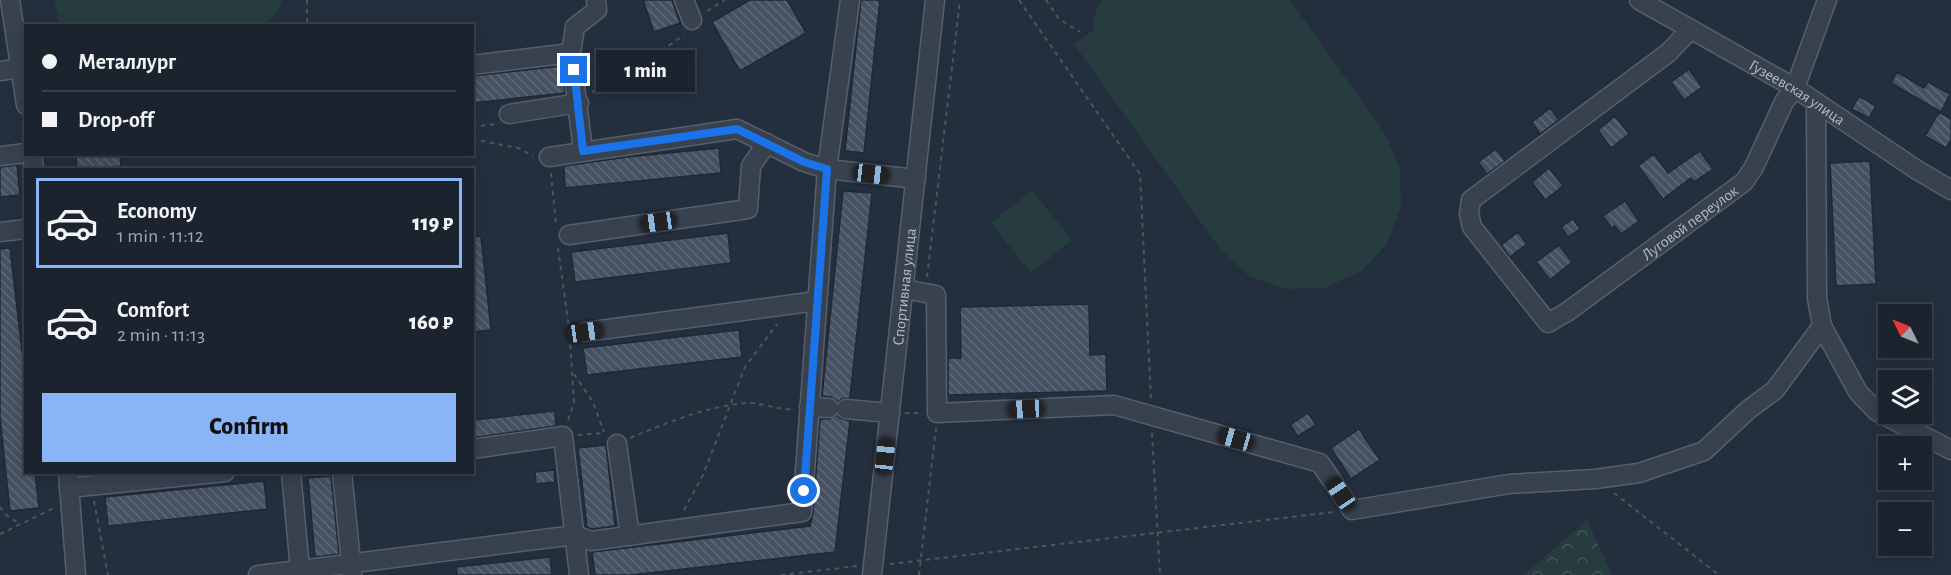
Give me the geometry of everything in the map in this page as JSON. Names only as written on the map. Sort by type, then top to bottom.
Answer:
[{"type":"street","points":[[10,0],[24,93]]},
{"type":"street","points":[[583,151],[579,103],[571,53],[575,27],[597,10],[596,0]]},
{"type":"street","points":[[684,0],[692,20]]},
{"type":"street","points":[[258,575],[300,570],[352,569],[575,535],[591,541],[802,512],[827,169],[849,0]]},
{"type":"street","name":"Спортивная улица","points":[[872,570],[935,0]]},
{"type":"street","name":"Гузеевская улица","points":[[1642,0],[1795,88],[1816,104],[1950,186]]},
{"type":"street","name":"Луговой переулок","points":[[1691,29],[1668,53],[1471,200],[1469,214],[1472,227],[1548,323],[1567,312],[1744,182],[1754,167],[1784,102],[1795,88],[1827,0]]},
{"type":"street","points":[[474,65],[571,53]]},
{"type":"street","points":[[0,71],[20,68]]},
{"type":"street","points":[[509,114],[579,103]]},
{"type":"street","points":[[1816,104],[1817,298],[1822,326],[1858,392],[1875,411],[1951,450]]},
{"type":"street","points":[[542,157],[737,129],[804,162],[827,169],[916,179]]},
{"type":"street","points":[[561,236],[748,209],[752,166],[767,143]]},
{"type":"street","points":[[0,156],[24,153]]},
{"type":"street","points":[[0,232],[24,229]]},
{"type":"street","points":[[904,289],[936,295],[938,413],[1114,405],[1320,463],[1352,510],[1509,484],[1639,473],[1704,451],[1748,410],[1775,390],[1822,326]]},
{"type":"street","points":[[585,332],[817,301]]},
{"type":"street","points":[[809,407],[890,413]]},
{"type":"street","points":[[474,449],[563,436],[579,575]]},
{"type":"street","points":[[610,438],[630,536]]},
{"type":"street","points":[[76,575],[69,487],[206,474]]},
{"type":"street","points":[[291,474],[300,570]]},
{"type":"street","points":[[342,474],[352,569]]},
{"type":"path","points":[[307,0],[307,24]]},
{"type":"path","points":[[579,103],[591,93],[618,81],[675,42],[690,29],[692,20],[725,0]]},
{"type":"path","points":[[925,293],[960,0]]},
{"type":"path","points":[[1019,0],[1140,174],[1160,575]]},
{"type":"path","points":[[1047,0],[1059,19],[1080,32]]},
{"type":"path","points":[[474,127],[495,125],[509,114]]},
{"type":"path","points":[[474,140],[518,148],[542,157],[561,236],[573,373],[574,403],[563,436],[610,438],[690,415],[747,402],[772,409],[791,410],[809,407]]},
{"type":"path","points":[[668,531],[688,505],[703,475],[745,367],[791,304]]},
{"type":"path","points":[[573,373],[593,402],[610,438]]},
{"type":"path","points":[[890,413],[938,413],[920,575]]},
{"type":"path","points":[[1595,478],[1719,575]]},
{"type":"path","points":[[91,486],[108,575]]},
{"type":"path","points":[[0,534],[20,524],[69,487]]},
{"type":"path","points":[[0,507],[6,515],[20,524]]},
{"type":"path","points":[[781,575],[854,566],[872,570],[921,560],[1352,510]]},
{"type":"path","points":[[832,570],[833,575]]},
{"type":"green space","points":[[54,0],[282,0],[276,14],[265,24],[62,24],[58,19]]},
{"type":"green space","points":[[1101,0],[1290,0],[1384,132],[1400,168],[1401,207],[1387,244],[1360,272],[1324,288],[1285,289],[1249,276],[1220,249],[1074,44],[1094,30],[1093,19]]},
{"type":"green space","points":[[1032,190],[1072,240],[1031,273],[991,223]]},
{"type":"green space","points":[[1587,520],[1612,575],[1524,575]]},
{"type":"building","points":[[643,0],[672,0],[680,23],[654,32]]},
{"type":"building","points":[[750,0],[787,0],[806,33],[740,71],[712,22]]},
{"type":"building","points":[[861,0],[880,0],[864,153],[845,151]]},
{"type":"building","points":[[561,66],[565,93],[474,103],[474,76]]},
{"type":"building","points":[[1689,69],[1702,87],[1684,100],[1671,82]]},
{"type":"building","points":[[1897,72],[1924,88],[1928,82],[1950,94],[1941,112],[1891,83]]},
{"type":"building","points":[[1859,96],[1876,106],[1869,118],[1852,109]]},
{"type":"building","points":[[1550,108],[1559,120],[1540,134],[1532,122]]},
{"type":"building","points":[[1939,112],[1951,119],[1951,139],[1946,148],[1925,136]]},
{"type":"building","points":[[1615,116],[1629,134],[1611,148],[1598,130]]},
{"type":"building","points":[[719,148],[721,173],[565,188],[564,166]]},
{"type":"building","points":[[1496,149],[1505,161],[1487,174],[1478,162]]},
{"type":"building","points":[[1700,151],[1713,169],[1694,182],[1691,178],[1663,199],[1638,166],[1654,154],[1668,173]]},
{"type":"building","points":[[120,156],[121,166],[77,168],[76,157]]},
{"type":"building","points":[[1870,161],[1876,284],[1836,286],[1830,163]]},
{"type":"building","points":[[17,165],[20,195],[0,197],[0,167]]},
{"type":"building","points":[[1549,168],[1563,186],[1545,200],[1532,182]]},
{"type":"building","points":[[843,191],[872,193],[850,398],[838,402],[830,397],[822,396]]},
{"type":"building","points":[[1625,201],[1639,221],[1621,234],[1615,226],[1612,228],[1603,216]]},
{"type":"building","points":[[1573,219],[1580,229],[1568,237],[1561,227]]},
{"type":"building","points":[[1518,232],[1527,244],[1510,257],[1501,245]]},
{"type":"building","points":[[728,233],[731,263],[575,282],[571,252]]},
{"type":"building","points":[[481,236],[491,330],[474,332],[474,237]]},
{"type":"building","points":[[1559,245],[1572,262],[1550,280],[1536,262]]},
{"type":"building","points":[[10,248],[24,368],[24,474],[35,474],[39,508],[10,511],[0,417],[0,249]]},
{"type":"building","points":[[1089,304],[1090,355],[1106,354],[1107,391],[948,395],[948,358],[961,358],[960,307]]},
{"type":"building","points":[[739,330],[742,357],[587,375],[583,348]]},
{"type":"building","points":[[555,411],[556,426],[474,438],[474,420]]},
{"type":"building","points":[[1308,413],[1316,425],[1298,436],[1290,425]]},
{"type":"building","points":[[837,415],[850,421],[835,552],[631,575],[595,575],[592,552],[810,526],[820,419],[829,419]]},
{"type":"building","points":[[1359,429],[1380,460],[1351,479],[1331,448]]},
{"type":"building","points":[[606,445],[615,526],[592,529],[587,527],[578,448]]},
{"type":"building","points":[[554,470],[555,482],[536,484],[535,472]]},
{"type":"building","points":[[331,476],[339,554],[315,557],[308,478]]},
{"type":"building","points":[[264,481],[267,509],[108,526],[105,497]]},
{"type":"building","points":[[550,557],[552,575],[457,575],[456,567]]},
{"type":"route","points":[[574,70],[583,151],[737,129],[804,162],[827,169],[804,491]]}]
